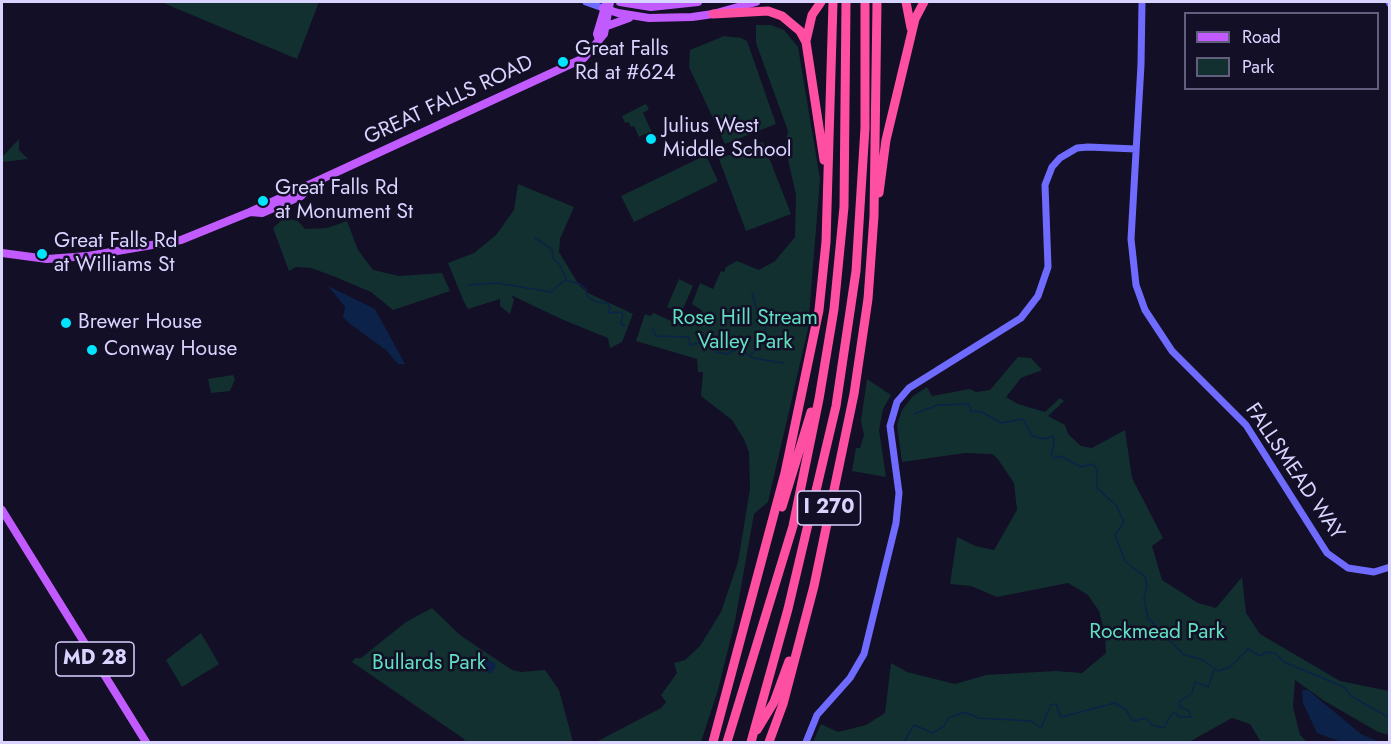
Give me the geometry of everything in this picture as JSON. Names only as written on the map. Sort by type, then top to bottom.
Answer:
[{"type":"highway","points":[[820,2],[812,15],[806,42],[824,153],[826,242]]},
{"type":"highway","name":"I 270","points":[[711,742],[759,574],[800,409],[819,310],[826,242],[833,2]]},
{"type":"highway","name":"I 270","points":[[727,742],[793,526],[834,309],[844,207],[846,2]]},
{"type":"highway","name":"I 270","points":[[752,740],[788,609],[836,406],[856,271],[865,128],[865,2]]},
{"type":"highway","name":"I 270","points":[[770,742],[808,613],[854,394],[868,299],[874,216],[877,2]]},
{"type":"highway","points":[[906,2],[912,34]]},
{"type":"highway","points":[[874,216],[886,140],[912,34],[924,2]]},
{"type":"highway","points":[[713,14],[768,11],[792,22],[806,42]]},
{"type":"highway","points":[[759,574],[825,363]]},
{"type":"highway","points":[[752,740],[774,702],[808,613]]},
{"type":"main road","points":[[620,2],[651,7],[698,2]]},
{"type":"main road","points":[[607,26],[616,21],[636,17],[670,18],[713,14],[756,2]]},
{"type":"main road","points":[[599,40],[597,34],[608,5],[636,17]]},
{"type":"main road","name":"GREAT FALLS ROAD","points":[[2,253],[47,259],[88,256],[181,240],[250,212],[262,213],[301,196],[308,188],[584,58],[591,53],[607,26],[608,5]]},
{"type":"main road","name":"MD 28","points":[[2,510],[146,742]]},
{"type":"street","points":[[586,2],[608,5]]},
{"type":"street","name":"FALLSMEAD WAY","points":[[1142,2],[1131,239],[1133,267],[1145,310],[1172,351],[1246,425],[1327,553],[1340,563],[1356,570],[1374,572],[1389,567]]},
{"type":"street","name":"FALLSMEAD WAY","points":[[1143,18],[1147,2]]},
{"type":"street","points":[[806,742],[817,715],[850,678],[864,654],[896,523],[899,493],[890,426],[897,402],[909,388],[1006,329],[1029,310],[1045,282],[1048,267],[1044,195],[1052,167],[1060,158],[1077,148],[1136,149]]},
{"type":"green space","points":[[161,2],[319,2],[297,59]]},
{"type":"green space","points":[[756,25],[771,25],[784,30],[798,47],[820,179],[808,329],[768,502],[754,514],[735,621],[718,690],[701,742],[596,742],[661,708],[666,702],[661,695],[677,673],[674,663],[685,660],[700,646],[721,612],[738,562],[750,489],[749,452],[744,439],[732,420],[701,396],[703,372],[698,372],[697,359],[636,341],[645,314],[650,316],[654,313],[671,321],[683,321],[703,311],[692,304],[700,283],[713,289],[721,271],[724,272],[726,267],[737,261],[759,270],[775,261],[795,237],[796,195],[785,146],[788,131],[756,43]]},
{"type":"green space","points":[[724,36],[747,41],[776,124],[725,144],[689,67],[690,50]]},
{"type":"green space","points":[[646,104],[649,109],[643,113],[654,137],[648,140],[645,134],[639,137],[634,126],[631,127],[628,122],[625,123],[622,116]]},
{"type":"green space","points":[[19,139],[19,150],[28,159],[2,162],[2,157]]},
{"type":"green space","points":[[763,142],[791,214],[746,231],[719,159]]},
{"type":"green space","points":[[706,155],[718,181],[634,222],[621,196]]},
{"type":"green space","name":"Rose Hill Stream Valley Park","points":[[518,184],[574,207],[560,239],[559,252],[579,285],[588,293],[633,314],[622,342],[610,348],[608,338],[511,295],[514,300],[510,314],[500,306],[500,299],[468,309],[448,263],[474,253],[496,235],[514,210]]},
{"type":"green space","points":[[284,218],[298,221],[305,229],[327,228],[347,221],[358,250],[373,270],[399,276],[442,273],[450,291],[393,310],[371,292],[333,276],[311,268],[296,267],[289,271],[273,228]]},
{"type":"green space","points":[[679,279],[693,286],[681,313],[667,307]]},
{"type":"green space","name":"Rockmead Park","points":[[1018,357],[1031,358],[1042,370],[1021,378],[1006,397],[1018,404],[1045,412],[1060,398],[1064,401],[1048,416],[1065,425],[1068,434],[1081,446],[1092,448],[1125,430],[1132,478],[1163,538],[1152,546],[1162,580],[1198,603],[1216,608],[1242,577],[1246,613],[1260,634],[1340,681],[1389,691],[1389,735],[1378,732],[1323,700],[1295,680],[1293,707],[1300,735],[1307,742],[1261,742],[1250,724],[1232,718],[1189,742],[813,742],[821,724],[838,732],[866,725],[885,713],[891,663],[907,672],[955,684],[986,675],[1056,671],[1082,673],[1106,653],[1105,634],[1099,611],[1088,595],[1068,583],[997,597],[971,586],[950,584],[957,537],[975,546],[994,550],[1017,510],[1014,483],[997,458],[992,454],[965,453],[902,462],[897,425],[902,410],[913,396],[927,387],[932,396],[970,389],[976,392],[990,390]]},
{"type":"green space","points":[[233,375],[235,379],[230,391],[211,393],[208,379]]},
{"type":"green space","points":[[867,379],[891,395],[883,409],[879,430],[886,477],[852,471],[856,448],[860,448],[864,435],[861,421]]},
{"type":"green space","name":"Bullards Park","points":[[432,608],[460,635],[512,670],[521,672],[545,670],[559,690],[573,742],[465,742],[464,739],[352,662],[355,658],[361,658],[406,622]]},
{"type":"green space","points":[[201,633],[219,664],[182,687],[166,660]]},
{"type":"water","points":[[328,286],[375,309],[405,364],[398,364],[386,350],[343,317],[345,307]]},
{"type":"water","points":[[481,655],[497,665],[491,674],[474,664]]},
{"type":"water","points":[[1302,690],[1308,690],[1361,734],[1380,742],[1341,742],[1317,733],[1303,703]]},
{"type":"waterway","points":[[535,238],[552,249],[553,258],[560,265],[567,281],[580,284],[586,289],[587,296],[596,302],[607,303],[610,307],[609,313],[623,314],[621,324],[625,326]]},
{"type":"waterway","points":[[468,285],[497,283],[551,292],[566,279]]},
{"type":"waterway","points":[[751,355],[759,346],[766,326],[758,314],[752,293]]},
{"type":"waterway","points":[[653,329],[656,336],[689,337],[690,345],[704,342],[713,346],[716,352],[727,354],[738,348],[753,358],[783,363]]},
{"type":"waterway","points":[[914,414],[938,405],[969,404],[971,411],[982,412],[1001,423],[1023,419],[1032,436],[1045,439],[1053,436],[1054,446],[1051,454],[1055,458],[1061,456],[1081,467],[1093,464],[1097,470],[1097,488],[1116,505],[1124,522],[1115,535],[1125,561],[1145,577],[1147,585],[1144,599],[1148,618],[1183,654],[1203,660],[1218,671],[1230,667],[1248,649],[1260,656],[1267,652],[1275,653],[1284,662],[1344,687],[1351,696],[1390,718]]},
{"type":"waterway","points":[[904,742],[914,725],[933,733],[944,726],[948,718],[965,712],[978,718],[1031,721],[1041,728],[1051,705],[1056,704],[1061,717],[1115,703],[1125,709],[1133,721],[1146,718],[1152,725],[1164,728],[1175,712],[1179,717],[1191,717],[1189,711],[1180,707],[1179,702],[1192,693],[1195,682],[1208,687],[1214,670]]},
{"type":"place","name":"Great Falls Rd at #624","points":[[563,62]]},
{"type":"place","name":"Julius West Middle School","points":[[651,139]]},
{"type":"place","name":"Great Falls Rd at Monument St","points":[[263,201]]},
{"type":"place","name":"Great Falls Rd at Williams St","points":[[42,254]]},
{"type":"place","name":"Brewer House","points":[[66,323]]},
{"type":"place","name":"Conway House","points":[[92,350]]}]
